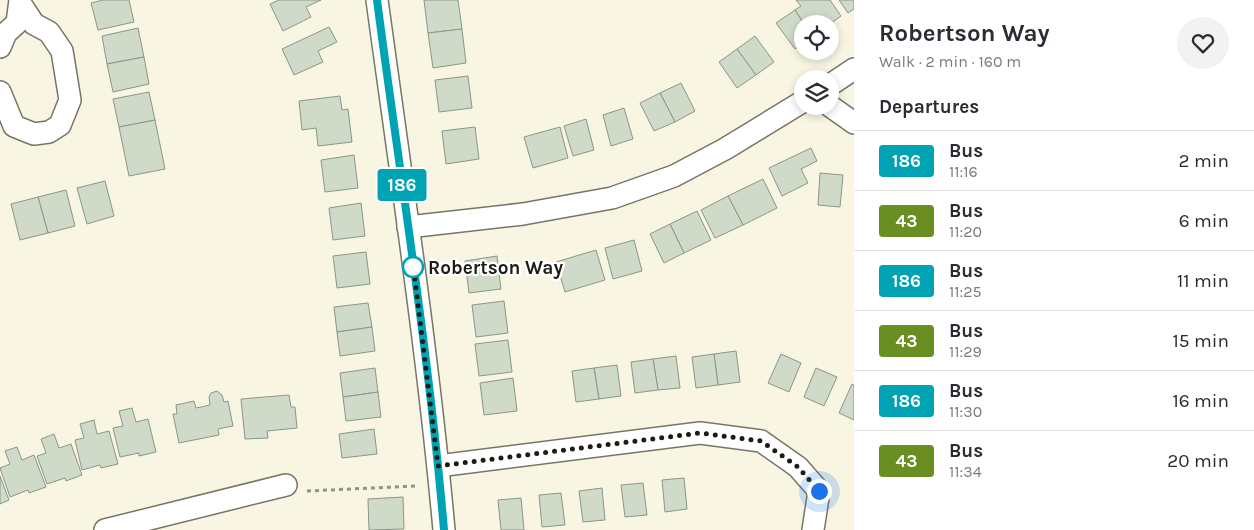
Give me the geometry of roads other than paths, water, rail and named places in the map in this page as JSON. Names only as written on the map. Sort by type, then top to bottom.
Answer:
[{"type":"street","points":[[377,0],[408,227],[439,475],[444,530]]},
{"type":"street","points":[[0,47],[6,34],[16,23],[20,1]]},
{"type":"street","points":[[0,92],[14,126],[34,134],[49,132],[60,125],[70,100],[62,51],[49,32],[34,24],[20,1]]},
{"type":"street","points":[[839,79],[854,69]]},
{"type":"street","points":[[408,227],[523,214],[612,198],[674,176],[725,149],[794,107]]},
{"type":"street","points":[[839,113],[854,124]]},
{"type":"street","points":[[439,475],[700,433],[761,441],[798,467],[819,491],[813,530]]},
{"type":"street","points":[[105,530],[286,485]]},
{"type":"place","name":"Robertson Way","points":[[413,267]]}]
